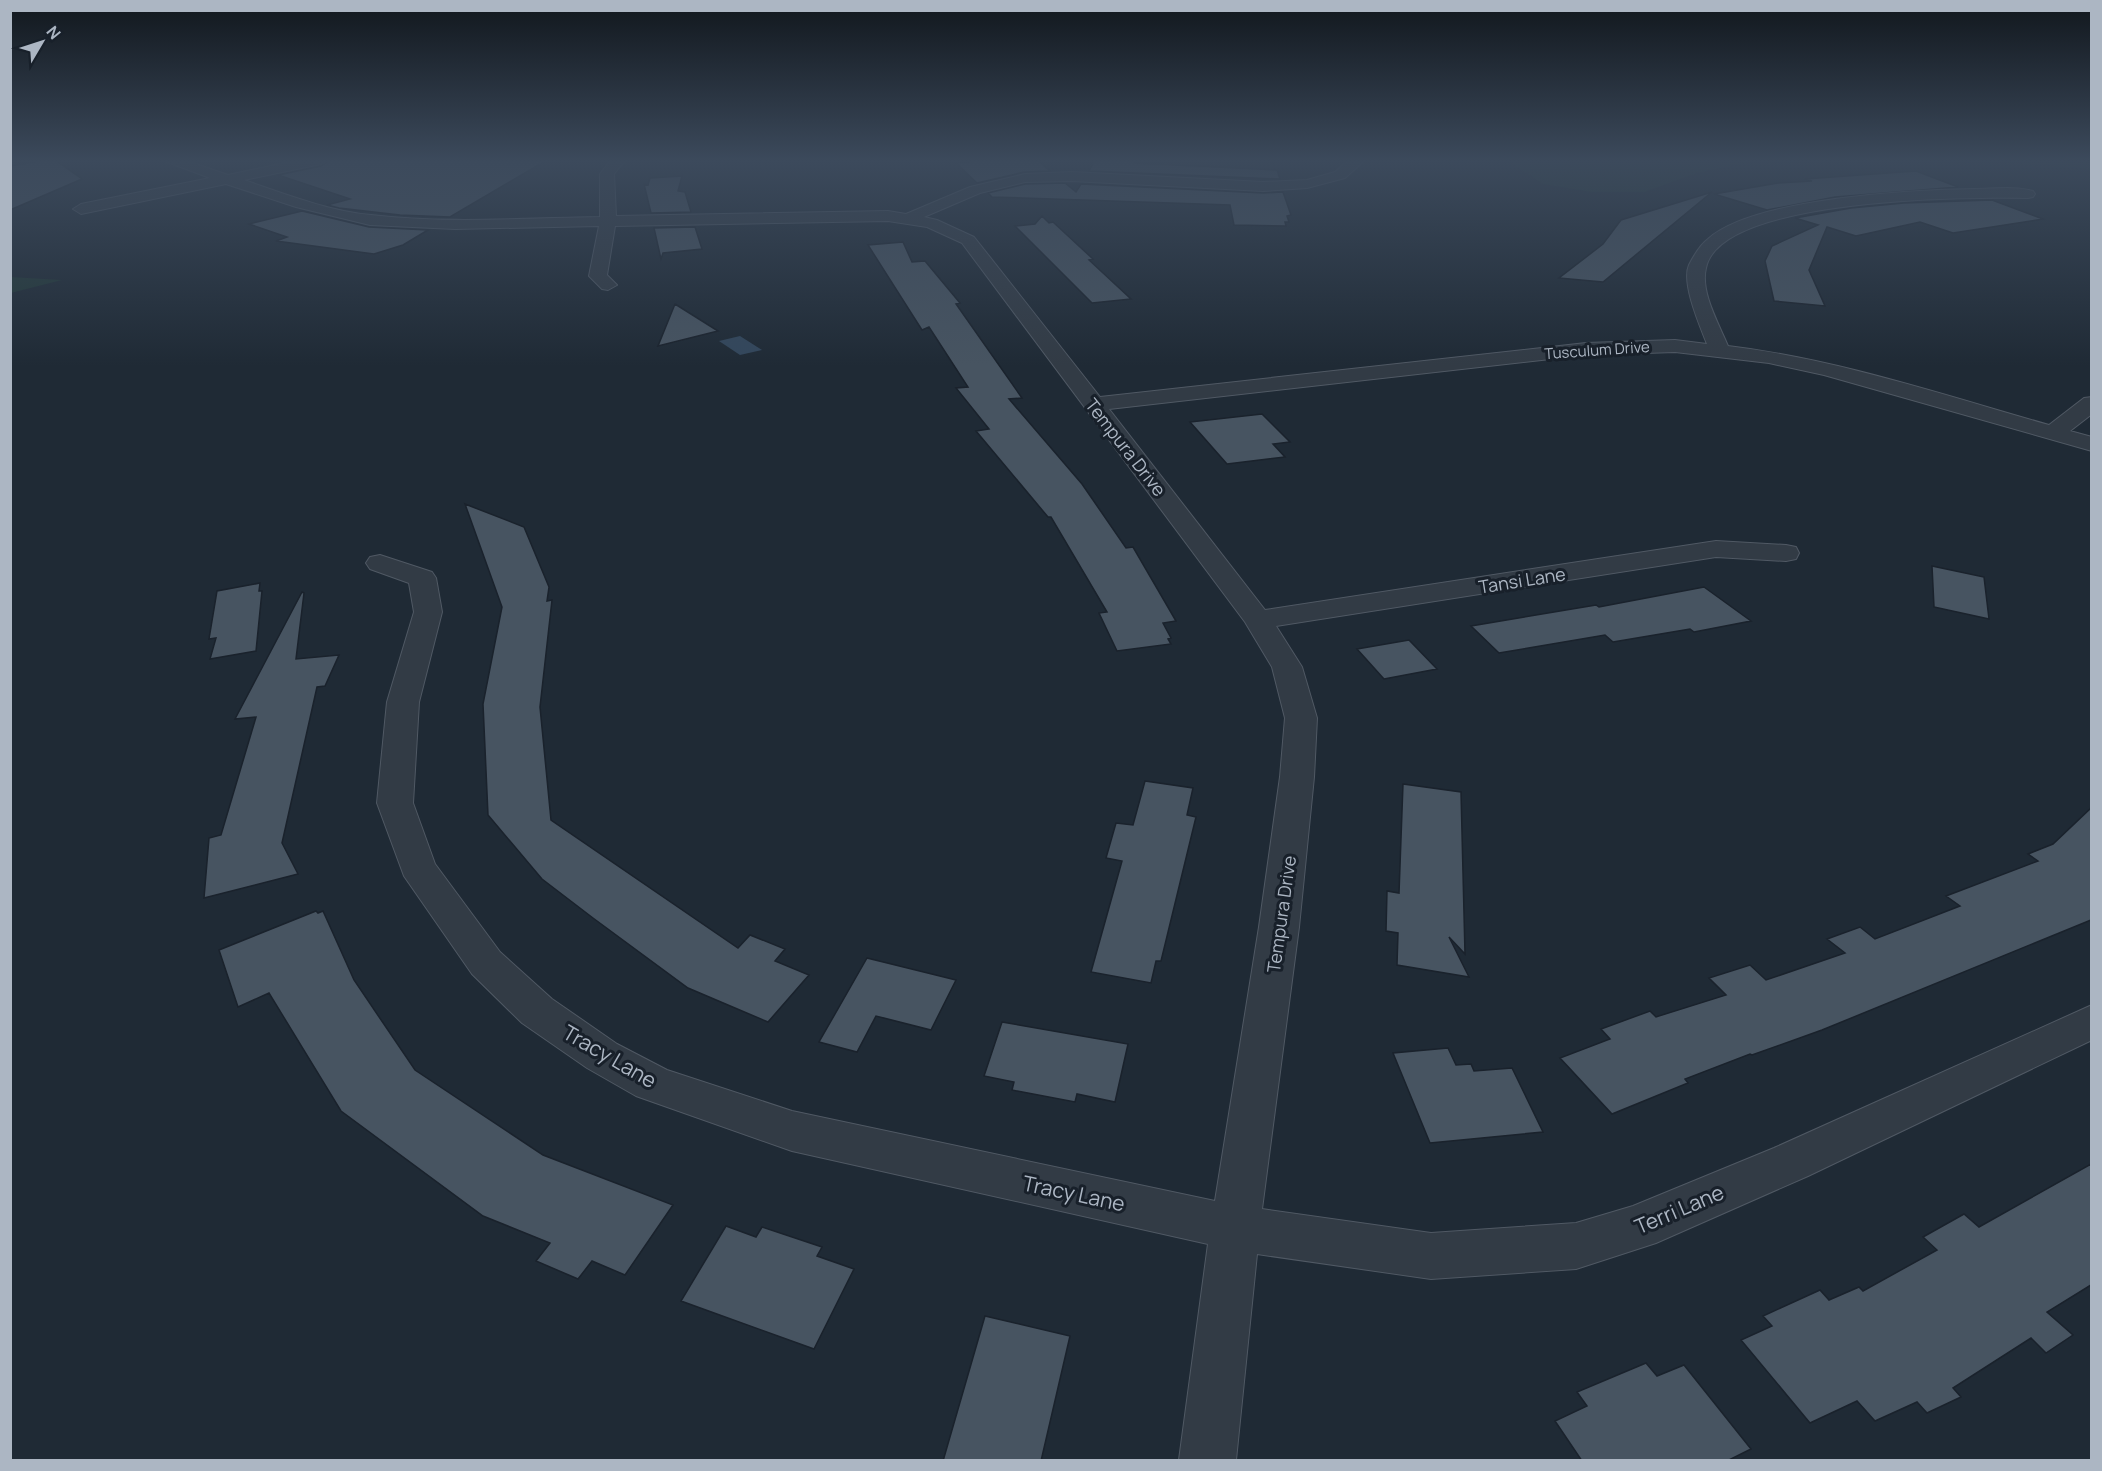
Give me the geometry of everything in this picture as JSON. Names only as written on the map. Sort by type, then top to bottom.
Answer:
[{"type":"street","points":[[606,229],[598,276],[608,285]]},
{"type":"street","name":"Tempura Drive","points":[[948,229],[973,243],[987,266],[1258,620],[1287,667],[1301,717],[1294,817],[1236,1228],[1207,1461]]},
{"type":"street","points":[[1719,349],[1703,304],[1698,265],[1706,250],[1718,237],[1733,229]]},
{"type":"street","name":"Tusculum Drive","points":[[1093,404],[1586,349],[1675,346],[1719,349],[1828,370],[2091,444]]},
{"type":"street","points":[[2052,433],[2091,403]]},
{"type":"street","name":"Tansi Lane","points":[[1258,620],[1716,549],[1786,553]]},
{"type":"street","name":"Tracy Lane","points":[[380,563],[422,578],[428,612],[404,702],[397,772],[396,805],[416,863],[486,963],[537,1011],[602,1056],[652,1083],[792,1131],[1236,1228]]},
{"type":"street","name":"Terri Lane","points":[[1236,1228],[1431,1256],[1576,1246],[1639,1227],[1791,1162],[2091,1021]]},
{"type":"green space","points":[[11,277],[62,280],[11,293]]},
{"type":"water","points":[[740,336],[762,350],[740,355],[719,341]]},
{"type":"building","points":[[263,229],[428,230],[403,245],[374,254],[276,241],[287,237]]},
{"type":"building","points":[[654,229],[696,229],[702,249],[663,253],[661,259]]},
{"type":"building","points":[[1018,229],[1060,229],[1093,259],[1089,260],[1131,299],[1092,303]]},
{"type":"building","points":[[1615,229],[1668,229],[1603,282],[1559,278],[1603,244]]},
{"type":"building","points":[[1810,229],[1826,229],[1809,270],[1825,306],[1774,301],[1765,261],[1772,246]]},
{"type":"building","points":[[1832,229],[1890,229],[1856,236]]},
{"type":"building","points":[[1940,229],[1981,229],[1953,233]]},
{"type":"building","points":[[903,242],[912,262],[925,261],[960,303],[956,304],[1022,398],[1009,399],[1082,484],[1126,548],[1133,547],[1176,621],[1163,623],[1171,638],[1168,639],[1171,644],[1117,651],[1099,613],[1107,612],[1051,517],[1048,517],[976,431],[989,429],[956,388],[968,387],[929,327],[922,330],[868,245]]},
{"type":"building","points":[[675,304],[718,331],[658,346]]},
{"type":"building","points":[[1262,414],[1290,442],[1273,444],[1285,457],[1227,464],[1190,422]]},
{"type":"building","points":[[465,504],[524,527],[549,587],[547,601],[552,600],[540,707],[551,820],[738,948],[750,935],[785,949],[775,961],[809,975],[768,1022],[688,988],[593,918],[542,879],[488,815],[483,704],[502,607]]},
{"type":"building","points":[[1932,566],[1984,577],[1989,619],[1934,607]]},
{"type":"building","points":[[260,583],[259,591],[262,591],[256,651],[210,659],[216,638],[209,639],[217,591]]},
{"type":"building","points":[[1704,587],[1751,621],[1694,632],[1690,629],[1613,642],[1605,635],[1499,653],[1471,626],[1596,605],[1599,607]]},
{"type":"building","points":[[302,592],[304,593],[296,659],[339,655],[325,686],[317,687],[282,843],[298,874],[204,898],[209,838],[221,835],[256,717],[235,719]]},
{"type":"building","points":[[1409,640],[1437,669],[1384,679],[1357,649]]},
{"type":"building","points":[[1145,781],[1193,788],[1187,815],[1196,817],[1161,961],[1156,961],[1151,983],[1091,972],[1122,861],[1106,858],[1116,823],[1133,825]]},
{"type":"building","points":[[1403,784],[1461,792],[1465,954],[1449,937],[1469,977],[1397,965],[1398,933],[1386,931],[1387,891],[1399,893]]},
{"type":"building","points":[[2091,808],[2091,920],[1822,1030],[1685,1079],[1688,1083],[1612,1114],[1560,1058],[1610,1039],[1601,1029],[1650,1011],[1656,1017],[1726,995],[1709,978],[1750,965],[1766,980],[1845,953],[1827,939],[1860,927],[1875,939],[1960,906],[1946,896],[2038,861],[2028,854],[2053,844]]},
{"type":"building","points":[[316,911],[318,913],[323,911],[354,980],[415,1070],[543,1155],[673,1205],[625,1275],[592,1261],[578,1279],[536,1261],[550,1243],[483,1216],[341,1111],[269,993],[238,1007],[219,950]]},
{"type":"building","points":[[867,958],[956,980],[931,1030],[876,1016],[857,1052],[819,1042]]},
{"type":"building","points":[[1002,1022],[1128,1044],[1115,1102],[1077,1094],[1075,1102],[1012,1090],[1014,1082],[984,1076]]},
{"type":"building","points":[[1448,1048],[1456,1065],[1471,1064],[1474,1071],[1512,1068],[1543,1132],[1430,1143],[1393,1053]]},
{"type":"building","points":[[2091,1164],[2091,1285],[2047,1312],[2073,1335],[2046,1353],[2031,1338],[1953,1388],[1961,1397],[1927,1413],[1917,1402],[1875,1421],[1857,1401],[1810,1423],[1741,1340],[1772,1326],[1763,1316],[1820,1290],[1829,1300],[1859,1287],[1863,1291],[1937,1250],[1923,1237],[1964,1214],[1979,1227]]},
{"type":"building","points":[[726,1226],[756,1237],[762,1227],[822,1247],[817,1256],[854,1269],[814,1349],[681,1301]]},
{"type":"building","points":[[985,1316],[1070,1336],[1041,1461],[943,1461]]},
{"type":"building","points":[[1646,1363],[1657,1376],[1684,1365],[1751,1449],[1727,1461],[1582,1461],[1555,1421],[1587,1406],[1577,1392]]}]
